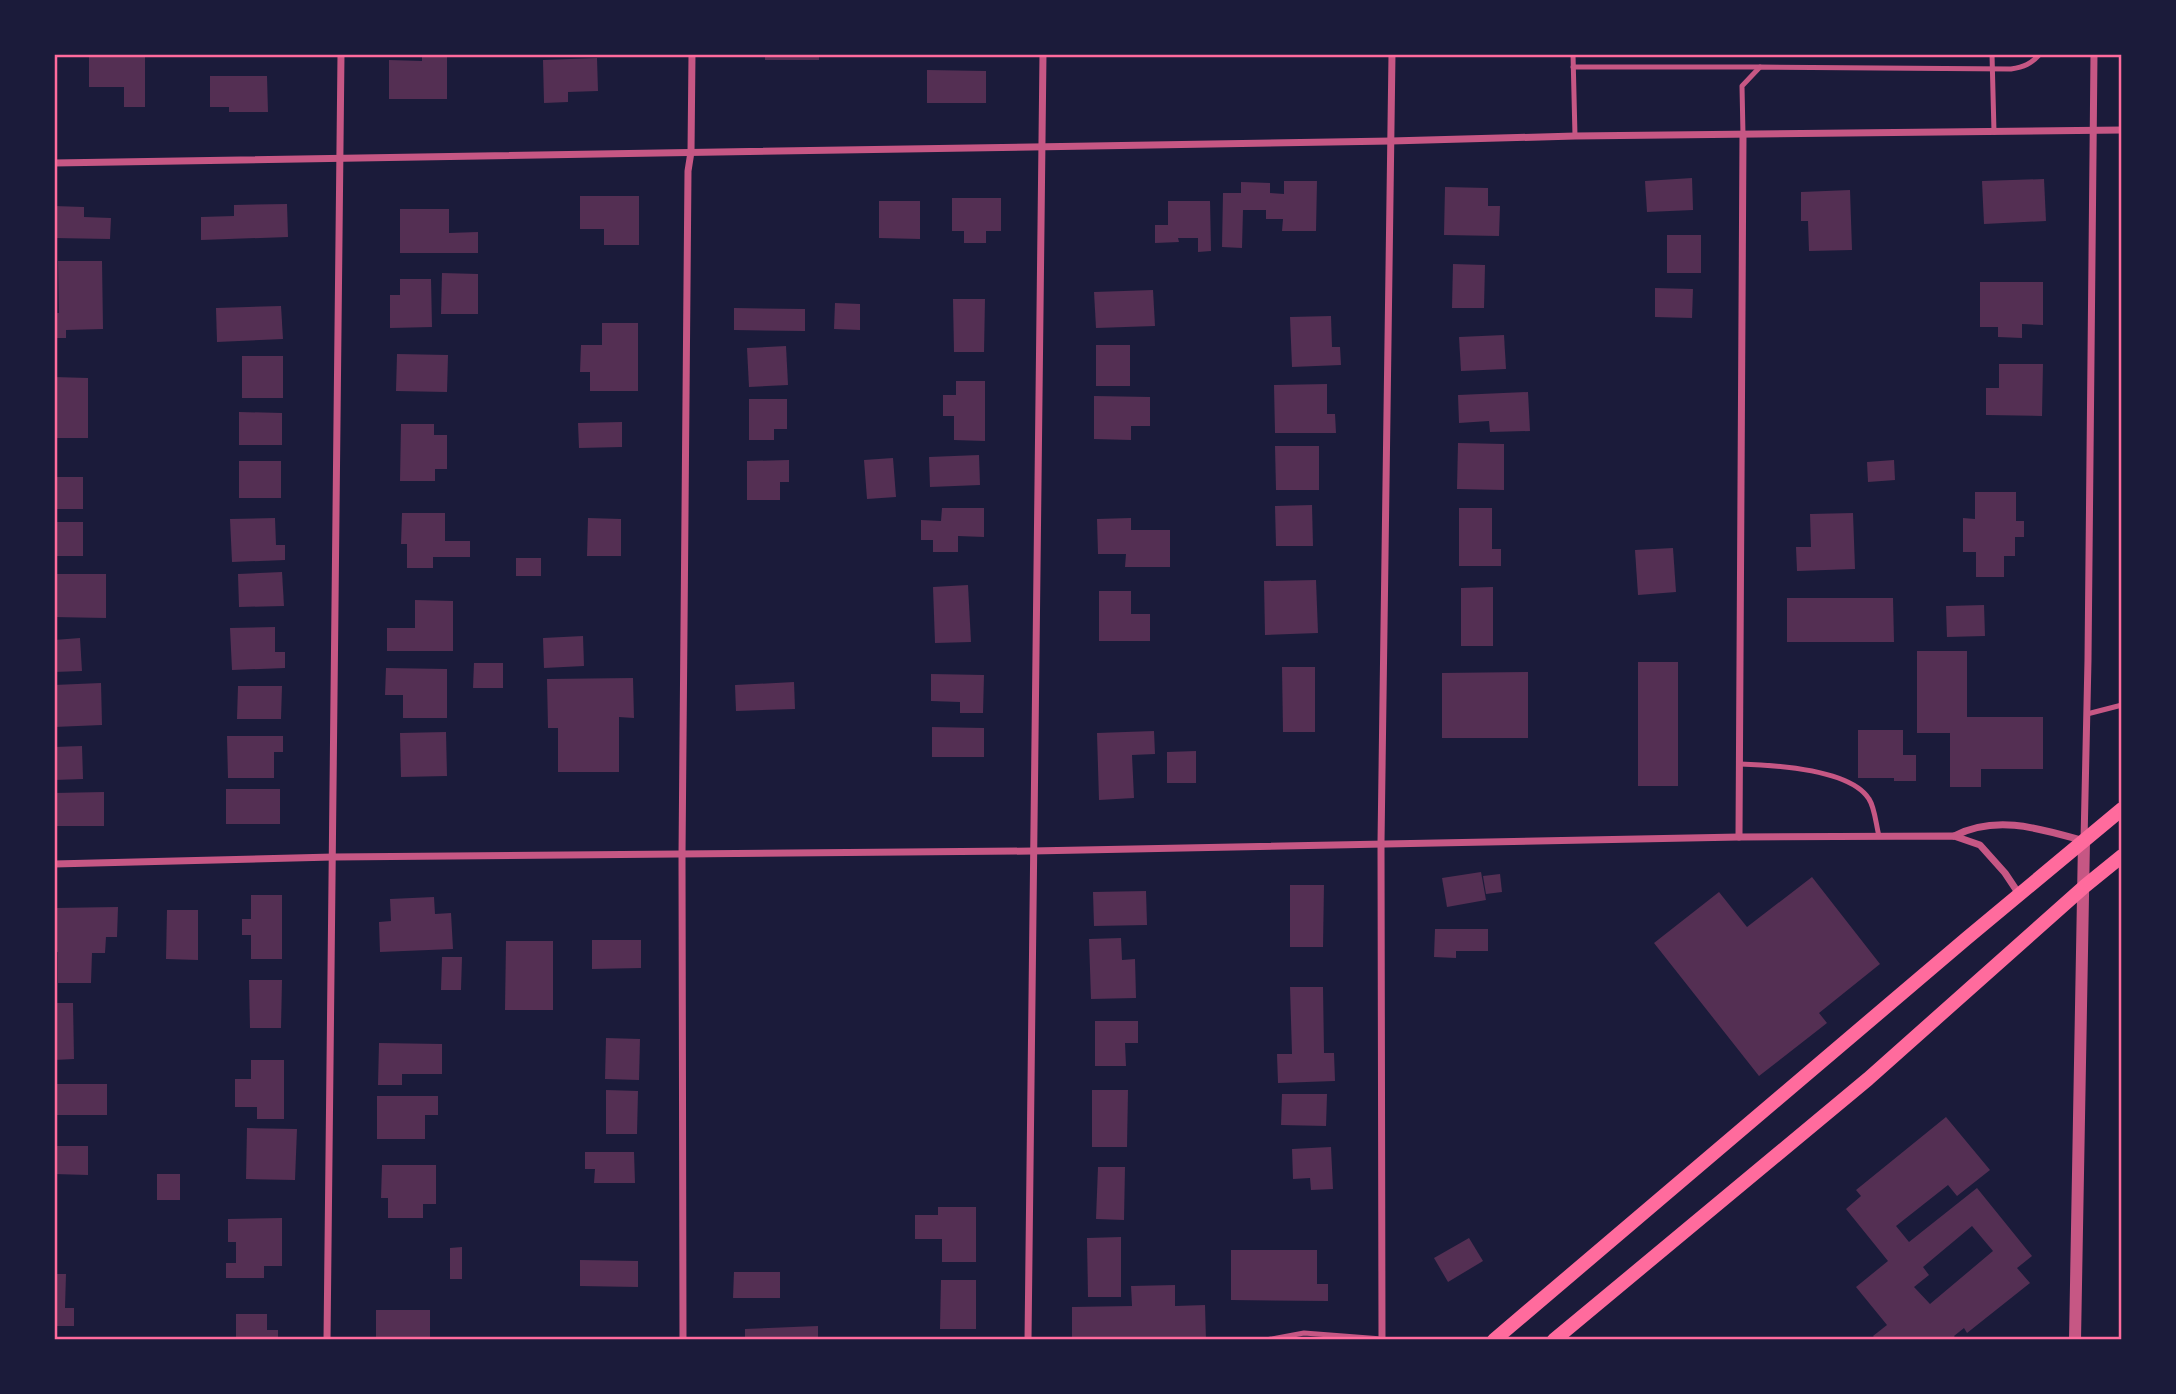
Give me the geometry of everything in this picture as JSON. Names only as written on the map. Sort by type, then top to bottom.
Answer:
[{"type":"main road","points":[[1494,1340],[2122,809]]},
{"type":"main road","points":[[1554,1340],[1868,1079],[2122,856]]},
{"type":"street","points":[[327,1340],[341,54]]},
{"type":"street","points":[[683,1340],[682,855],[688,171],[691,152],[692,54]]},
{"type":"street","points":[[1028,1340],[1043,54]]},
{"type":"street","points":[[1382,1339],[1381,843],[1392,54]]},
{"type":"street","points":[[2075,1340],[2085,886],[2094,54]]},
{"type":"street","points":[[54,163],[1575,136],[2122,130]]},
{"type":"street","points":[[1739,836],[1743,135]]},
{"type":"street","points":[[1954,835],[1971,827],[2026,825],[2084,841]]},
{"type":"street","points":[[54,864],[333,857],[1032,851],[1739,836],[1954,835],[1980,845],[2006,873],[2019,894]]},
{"type":"lane","points":[[1573,54],[1575,136]]},
{"type":"lane","points":[[1992,54],[1994,132]]},
{"type":"lane","points":[[1573,67],[2023,67],[2033,62],[2040,54]]},
{"type":"lane","points":[[1743,135],[1742,86],[1760,67]]},
{"type":"lane","points":[[2087,714],[2122,705]]},
{"type":"lane","points":[[1740,764],[1788,766],[1849,781],[1869,799],[1879,836]]},
{"type":"lane","points":[[1266,1340],[1304,1334],[1382,1339]]},
{"type":"building","points":[[89,54],[145,54],[145,107],[124,107],[124,87],[89,87]]},
{"type":"building","points":[[422,54],[447,54],[447,99],[389,99],[389,60],[422,61]]},
{"type":"building","points":[[765,54],[819,54],[819,60],[765,60]]},
{"type":"building","points":[[597,58],[598,91],[568,92],[568,102],[544,103],[543,60]]},
{"type":"building","points":[[927,70],[986,71],[986,103],[927,103]]},
{"type":"building","points":[[210,76],[267,76],[268,112],[229,112],[229,107],[210,107]]},
{"type":"building","points":[[1692,178],[1693,210],[1647,212],[1645,181]]},
{"type":"building","points":[[2044,179],[2046,221],[1984,224],[1982,181]]},
{"type":"building","points":[[1284,181],[1317,181],[1316,231],[1282,231],[1283,219],[1266,219],[1266,210],[1243,210],[1242,248],[1222,247],[1223,193],[1241,193],[1241,182],[1270,183],[1270,193],[1284,194]]},
{"type":"building","points":[[1445,187],[1488,188],[1488,206],[1500,206],[1499,236],[1444,235]]},
{"type":"building","points":[[1850,190],[1852,250],[1809,251],[1808,221],[1801,221],[1801,192]]},
{"type":"building","points":[[580,196],[639,196],[639,245],[604,245],[604,229],[580,229]]},
{"type":"building","points":[[952,198],[1001,198],[1001,231],[986,231],[986,243],[964,243],[964,231],[952,231]]},
{"type":"building","points":[[879,201],[920,201],[920,239],[879,238]]},
{"type":"building","points":[[1168,201],[1210,201],[1211,251],[1198,252],[1198,238],[1178,238],[1179,242],[1155,243],[1155,225],[1168,225]]},
{"type":"building","points":[[287,204],[288,237],[201,240],[201,217],[234,216],[234,205]]},
{"type":"building","points":[[54,206],[84,207],[84,217],[111,218],[110,239],[54,238]]},
{"type":"building","points":[[400,209],[449,209],[449,233],[478,232],[478,253],[400,253]]},
{"type":"building","points":[[1667,235],[1701,235],[1701,273],[1667,273]]},
{"type":"building","points":[[58,261],[102,261],[103,329],[66,330],[66,338],[54,338],[54,313],[59,313]]},
{"type":"building","points":[[1453,264],[1485,265],[1484,308],[1452,308]]},
{"type":"building","points":[[442,273],[478,274],[478,314],[441,314]]},
{"type":"building","points":[[400,279],[431,279],[432,327],[390,328],[390,295],[400,295]]},
{"type":"building","points":[[1980,282],[2043,282],[2043,325],[2022,324],[2022,338],[1998,337],[1998,327],[1980,327]]},
{"type":"building","points":[[1655,288],[1693,289],[1692,318],[1655,317]]},
{"type":"building","points":[[1153,290],[1155,326],[1096,328],[1094,292]]},
{"type":"building","points":[[953,299],[985,299],[984,352],[954,352]]},
{"type":"building","points":[[835,303],[860,304],[860,330],[834,329]]},
{"type":"building","points":[[281,306],[283,339],[217,342],[216,308]]},
{"type":"building","points":[[734,308],[805,309],[805,331],[734,330]]},
{"type":"building","points":[[1331,316],[1332,347],[1340,347],[1341,365],[1292,367],[1290,317]]},
{"type":"building","points":[[602,323],[638,323],[638,391],[590,391],[590,372],[580,372],[581,345],[602,345]]},
{"type":"building","points":[[1504,335],[1506,369],[1461,371],[1459,337]]},
{"type":"building","points":[[1096,345],[1130,345],[1130,386],[1096,386]]},
{"type":"building","points":[[786,346],[788,385],[749,387],[747,348]]},
{"type":"building","points":[[397,354],[448,355],[447,392],[396,391]]},
{"type":"building","points":[[242,356],[283,356],[283,398],[242,398]]},
{"type":"building","points":[[1999,364],[2043,364],[2042,416],[1986,415],[1986,388],[1999,388]]},
{"type":"building","points":[[54,377],[88,378],[88,438],[54,438]]},
{"type":"building","points":[[956,381],[985,381],[985,441],[954,440],[954,416],[943,416],[943,395],[956,395]]},
{"type":"building","points":[[1327,384],[1327,414],[1335,414],[1336,433],[1275,433],[1274,385]]},
{"type":"building","points":[[1528,392],[1530,431],[1490,432],[1489,421],[1459,423],[1458,395]]},
{"type":"building","points":[[1094,396],[1150,397],[1150,426],[1131,426],[1131,440],[1094,439]]},
{"type":"building","points":[[749,399],[787,399],[787,429],[774,429],[774,440],[749,440]]},
{"type":"building","points":[[239,412],[282,413],[282,445],[239,445]]},
{"type":"building","points":[[622,422],[622,447],[579,448],[578,423]]},
{"type":"building","points":[[401,424],[434,424],[434,435],[447,435],[447,469],[435,469],[435,481],[400,481]]},
{"type":"building","points":[[1458,443],[1504,444],[1504,490],[1457,489]]},
{"type":"building","points":[[1275,446],[1319,446],[1319,490],[1276,490]]},
{"type":"building","points":[[979,455],[980,485],[930,487],[929,457]]},
{"type":"building","points":[[893,458],[896,497],[867,499],[864,460]]},
{"type":"building","points":[[789,460],[789,482],[780,482],[780,500],[747,500],[747,461]]},
{"type":"building","points":[[1894,460],[1895,480],[1868,482],[1867,462]]},
{"type":"building","points":[[239,461],[281,461],[281,498],[239,498]]},
{"type":"building","points":[[54,477],[83,477],[83,509],[54,509]]},
{"type":"building","points":[[1975,492],[2016,492],[2016,521],[2024,521],[2024,537],[2015,537],[2015,556],[2004,556],[2004,577],[1976,577],[1976,552],[1963,552],[1963,518],[1975,519]]},
{"type":"building","points":[[1312,505],[1313,546],[1276,546],[1275,506]]},
{"type":"building","points":[[942,508],[984,508],[984,537],[958,536],[958,552],[933,552],[933,540],[921,540],[921,520],[941,521]]},
{"type":"building","points":[[1459,508],[1492,508],[1492,549],[1501,549],[1501,566],[1459,566]]},
{"type":"building","points":[[402,513],[445,513],[445,541],[470,541],[470,557],[433,557],[433,568],[407,568],[407,544],[401,544]]},
{"type":"building","points":[[1853,513],[1855,569],[1797,571],[1796,547],[1811,547],[1810,514]]},
{"type":"building","points":[[275,518],[276,545],[285,545],[285,560],[232,562],[230,519]]},
{"type":"building","points":[[588,518],[621,519],[621,556],[587,556]]},
{"type":"building","points":[[1131,518],[1131,530],[1170,530],[1170,567],[1125,567],[1126,554],[1098,554],[1097,519]]},
{"type":"building","points":[[54,522],[83,522],[83,556],[54,556]]},
{"type":"building","points":[[1673,548],[1676,592],[1638,595],[1635,550]]},
{"type":"building","points":[[516,558],[541,558],[541,576],[516,576]]},
{"type":"building","points":[[282,572],[284,606],[239,607],[238,574]]},
{"type":"building","points":[[54,574],[106,574],[106,618],[54,617]]},
{"type":"building","points":[[1316,580],[1318,633],[1265,635],[1264,581]]},
{"type":"building","points":[[968,585],[971,642],[935,643],[933,587]]},
{"type":"building","points":[[1493,587],[1493,646],[1461,646],[1461,588]]},
{"type":"building","points":[[1099,591],[1131,591],[1131,614],[1150,614],[1150,641],[1099,641]]},
{"type":"building","points":[[1787,598],[1893,598],[1894,642],[1787,642]]},
{"type":"building","points":[[415,600],[453,601],[453,651],[387,651],[387,628],[415,628]]},
{"type":"building","points":[[1984,605],[1985,636],[1947,637],[1946,606]]},
{"type":"building","points":[[275,627],[275,652],[285,652],[285,668],[232,670],[230,628]]},
{"type":"building","points":[[583,636],[584,666],[544,668],[543,638]]},
{"type":"building","points":[[80,638],[82,671],[54,672],[54,640]]},
{"type":"building","points":[[1917,651],[1967,651],[1967,717],[2043,717],[2043,769],[1981,769],[1981,787],[1950,787],[1950,733],[1917,733]]},
{"type":"building","points":[[1638,662],[1678,662],[1678,786],[1638,786]]},
{"type":"building","points":[[474,663],[503,663],[503,688],[473,688]]},
{"type":"building","points":[[1282,667],[1315,667],[1315,732],[1283,732]]},
{"type":"building","points":[[386,668],[447,669],[447,718],[403,718],[403,695],[385,695]]},
{"type":"building","points":[[1528,672],[1528,738],[1442,738],[1442,673]]},
{"type":"building","points":[[931,674],[984,675],[983,713],[960,713],[960,702],[931,701]]},
{"type":"building","points":[[633,678],[634,718],[619,717],[619,772],[558,772],[558,728],[548,728],[547,679]]},
{"type":"building","points":[[794,682],[795,709],[736,711],[735,685]]},
{"type":"building","points":[[101,683],[102,725],[54,727],[54,685]]},
{"type":"building","points":[[238,686],[282,686],[281,719],[237,719]]},
{"type":"building","points":[[932,727],[984,728],[984,757],[932,757]]},
{"type":"building","points":[[1858,730],[1903,730],[1903,755],[1916,755],[1916,781],[1858,778]]},
{"type":"building","points":[[1154,731],[1155,754],[1132,755],[1134,798],[1099,800],[1097,733]]},
{"type":"building","points":[[446,732],[447,776],[401,777],[400,733]]},
{"type":"building","points":[[227,736],[283,736],[283,752],[274,752],[274,778],[228,778]]},
{"type":"building","points":[[82,746],[83,779],[54,780],[54,747]]},
{"type":"building","points":[[1196,751],[1196,783],[1167,783],[1167,752]]},
{"type":"building","points":[[226,789],[280,789],[280,824],[226,824]]},
{"type":"building","points":[[104,792],[104,826],[54,826],[54,793]]},
{"type":"building","points":[[1481,872],[1486,900],[1447,907],[1442,878]]},
{"type":"building","points":[[1500,874],[1502,892],[1486,894],[1483,876]]},
{"type":"building","points":[[1812,877],[1880,964],[1819,1013],[1827,1023],[1759,1076],[1654,943],[1719,892],[1747,927]]},
{"type":"building","points":[[1290,885],[1324,885],[1323,947],[1290,947]]},
{"type":"building","points":[[1146,891],[1147,925],[1094,926],[1093,892]]},
{"type":"building","points":[[251,895],[282,895],[282,959],[251,959],[251,935],[242,935],[242,919],[251,919]]},
{"type":"building","points":[[434,897],[435,914],[451,913],[453,949],[380,952],[379,922],[391,921],[390,899]]},
{"type":"building","points":[[118,907],[117,937],[106,937],[105,953],[92,953],[91,983],[58,983],[58,952],[54,952],[54,908]]},
{"type":"building","points":[[167,910],[198,910],[198,960],[166,959]]},
{"type":"building","points":[[1435,929],[1488,929],[1488,951],[1456,951],[1456,958],[1434,957]]},
{"type":"building","points":[[1121,938],[1122,960],[1135,959],[1136,998],[1091,999],[1089,939]]},
{"type":"building","points":[[592,940],[641,940],[641,968],[592,969]]},
{"type":"building","points":[[506,941],[553,941],[553,1010],[505,1010]]},
{"type":"building","points":[[442,957],[462,957],[461,990],[441,990]]},
{"type":"building","points":[[249,980],[282,980],[281,1028],[250,1028]]},
{"type":"building","points":[[1290,987],[1323,987],[1324,1053],[1334,1053],[1335,1081],[1278,1083],[1277,1054],[1292,1054]]},
{"type":"building","points":[[54,1003],[73,1003],[74,1059],[54,1060]]},
{"type":"building","points":[[1095,1021],[1138,1021],[1138,1043],[1125,1043],[1126,1066],[1095,1066]]},
{"type":"building","points":[[606,1038],[640,1039],[639,1080],[605,1079]]},
{"type":"building","points":[[379,1043],[442,1044],[442,1074],[402,1074],[402,1085],[378,1085]]},
{"type":"building","points":[[251,1060],[284,1060],[284,1119],[257,1119],[257,1107],[235,1107],[235,1079],[251,1079]]},
{"type":"building","points":[[54,1084],[107,1084],[107,1115],[54,1115]]},
{"type":"building","points":[[606,1090],[638,1091],[637,1134],[606,1134]]},
{"type":"building","points":[[1092,1090],[1128,1090],[1127,1147],[1092,1147]]},
{"type":"building","points":[[1282,1094],[1327,1094],[1326,1126],[1281,1125]]},
{"type":"building","points":[[377,1096],[438,1096],[438,1115],[425,1115],[425,1139],[377,1139]]},
{"type":"building","points":[[1946,1117],[1990,1170],[1957,1196],[1948,1185],[1896,1226],[1909,1242],[1977,1188],[2032,1256],[2017,1268],[2030,1283],[1967,1333],[1964,1328],[1954,1336],[1957,1340],[1876,1340],[1873,1336],[1887,1325],[1856,1287],[1888,1261],[1846,1209],[1861,1196],[1856,1190]],"holes":[[[1972,1226],[1993,1251],[1930,1304],[1914,1287],[1929,1275],[1923,1267]]]},
{"type":"building","points":[[247,1128],[297,1129],[295,1180],[246,1179]]},
{"type":"building","points":[[54,1146],[88,1146],[88,1175],[54,1174]]},
{"type":"building","points":[[1331,1147],[1333,1189],[1311,1190],[1310,1178],[1293,1179],[1292,1149]]},
{"type":"building","points":[[585,1152],[634,1152],[635,1183],[594,1183],[595,1169],[585,1169]]},
{"type":"building","points":[[382,1165],[436,1165],[436,1204],[423,1204],[423,1218],[388,1218],[388,1198],[381,1198]]},
{"type":"building","points":[[1098,1167],[1125,1167],[1124,1220],[1096,1219]]},
{"type":"building","points":[[157,1174],[180,1174],[180,1200],[157,1200]]},
{"type":"building","points":[[938,1207],[976,1207],[976,1262],[942,1262],[942,1239],[915,1239],[915,1215],[938,1215]]},
{"type":"building","points":[[282,1218],[282,1266],[264,1266],[264,1278],[226,1278],[226,1263],[236,1263],[236,1242],[228,1242],[228,1219]]},
{"type":"building","points":[[1121,1237],[1121,1297],[1088,1297],[1087,1238]]},
{"type":"building","points":[[1469,1238],[1483,1261],[1448,1282],[1434,1258]]},
{"type":"building","points":[[462,1247],[462,1279],[450,1279],[450,1248]]},
{"type":"building","points":[[1231,1250],[1317,1250],[1317,1284],[1328,1284],[1328,1301],[1231,1300]]},
{"type":"building","points":[[580,1260],[638,1261],[638,1287],[580,1286]]},
{"type":"building","points":[[734,1272],[780,1272],[780,1298],[733,1298]]},
{"type":"building","points":[[54,1274],[66,1274],[65,1308],[74,1308],[74,1326],[54,1326]]},
{"type":"building","points":[[941,1280],[976,1280],[976,1329],[940,1329]]},
{"type":"building","points":[[1175,1285],[1175,1306],[1205,1305],[1206,1340],[1072,1340],[1072,1307],[1132,1306],[1131,1286]]},
{"type":"building","points":[[376,1310],[430,1310],[430,1340],[376,1340]]},
{"type":"building","points":[[236,1314],[267,1314],[267,1330],[278,1330],[278,1340],[236,1340]]},
{"type":"building","points":[[818,1326],[818,1340],[745,1340],[745,1329]]}]
